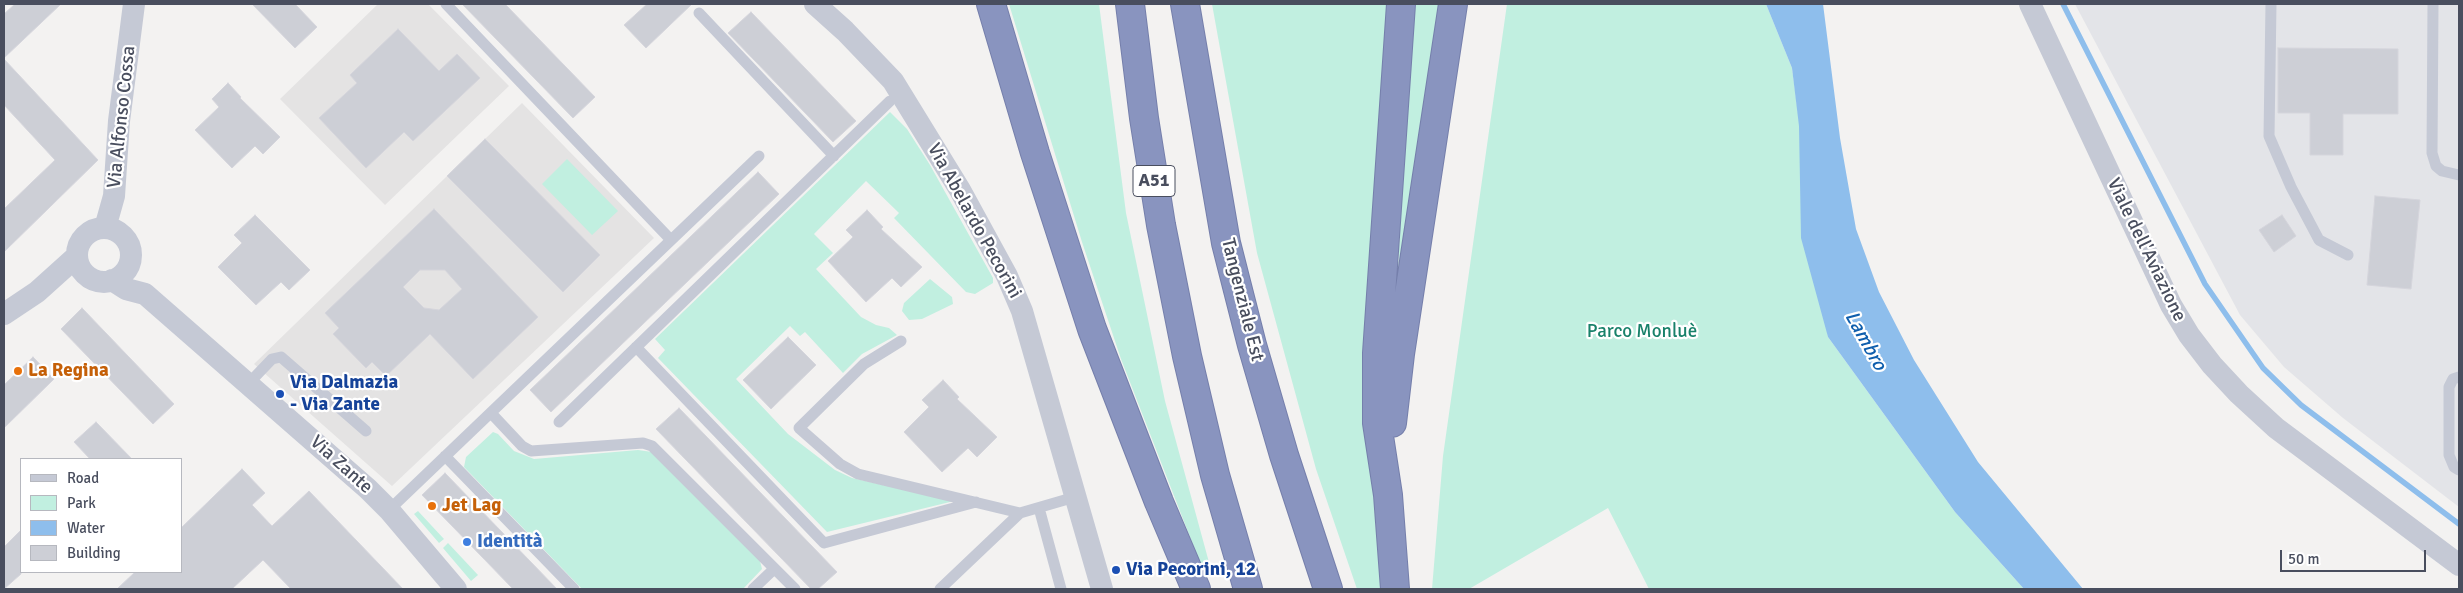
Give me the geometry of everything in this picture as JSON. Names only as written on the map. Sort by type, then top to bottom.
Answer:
[{"type":"highway","points":[[989,4],[1092,329],[1159,502],[1196,589]]},
{"type":"highway","name":"A51","points":[[1130,4],[1145,128],[1161,225],[1187,356],[1215,475],[1248,589]]},
{"type":"highway","name":"Tangenziale Est","points":[[1184,4],[1226,242],[1252,345],[1284,455],[1328,589]]},
{"type":"highway","points":[[1395,589],[1388,495],[1377,423],[1377,353],[1401,4]]},
{"type":"highway","points":[[1388,495],[1392,417],[1400,354],[1453,4]]},
{"type":"street","name":"Via Alfonso Cossa","points":[[105,228],[114,196],[119,121],[134,4]]},
{"type":"street","name":"Via Abelardo Pecorini","points":[[815,4],[845,31],[893,81],[960,190],[1007,276],[1022,311],[1102,589]]},
{"type":"street","name":"Viale dell'Aviazione","points":[[2030,4],[2170,306],[2189,336],[2219,372],[2276,428],[2459,565]]},
{"type":"street","points":[[131,253],[130,264],[124,273],[112,280],[96,280],[87,276],[81,268],[77,256],[79,246],[86,236],[96,230],[105,228],[123,236],[129,244],[145,294]]},
{"type":"street","points":[[4,314],[37,292],[77,256]]},
{"type":"street","points":[[37,292],[87,276]]},
{"type":"street","name":"Via Zante","points":[[112,280],[126,288],[145,294],[249,383],[389,510],[456,589]]},
{"type":"lane","points":[[446,4],[670,240]]},
{"type":"lane","points":[[2271,4],[2269,136],[2292,188],[2319,240],[2348,255]]},
{"type":"lane","points":[[2432,4],[2432,153],[2436,166],[2442,171],[2459,175]]},
{"type":"lane","points":[[699,13],[834,156]]},
{"type":"lane","points":[[559,422],[890,101]]},
{"type":"lane","points":[[389,510],[759,156]]},
{"type":"lane","points":[[901,341],[864,364],[799,428],[840,464],[858,474],[1020,512],[1076,497]]},
{"type":"lane","points":[[636,347],[824,543],[979,501]]},
{"type":"lane","points":[[249,383],[272,359],[281,357],[366,431]]},
{"type":"lane","points":[[2459,377],[2453,378],[2449,387],[2449,456],[2454,467],[2459,470]]},
{"type":"lane","points":[[491,413],[522,446],[530,451],[643,443],[652,446],[795,589]]},
{"type":"lane","points":[[445,456],[574,589]]},
{"type":"lane","points":[[1039,508],[1061,589]]},
{"type":"lane","points":[[940,589],[1020,512]]},
{"type":"lane","points":[[754,589],[774,569]]},
{"type":"shaded area","points":[[378,4],[428,4],[509,86],[385,205],[280,99]]},
{"type":"shaded area","points":[[2075,4],[2459,4],[2459,507],[2343,418],[2284,367],[2240,315]]},
{"type":"shaded area","points":[[522,103],[654,238],[392,486],[254,364]]},
{"type":"green space","points":[[1009,4],[1099,4],[1126,213],[1165,401],[1210,566],[1202,568],[1121,359],[1082,242]]},
{"type":"green space","points":[[1212,4],[1395,4],[1372,475],[1376,530],[1384,589],[1357,589],[1316,469],[1257,253]]},
{"type":"green space","points":[[1412,4],[1446,4],[1397,300],[1399,246]]},
{"type":"green space","name":"Parco Monluè","points":[[1507,4],[1766,4],[1792,68],[1828,337],[1955,512],[2024,589],[1649,589],[1608,508],[1469,589],[1432,589],[1443,456]]},
{"type":"green space","points":[[890,112],[907,129],[930,165],[993,278],[993,283],[975,294],[966,292],[894,218],[899,213],[866,181],[814,234],[833,253],[816,269],[861,317],[876,325],[889,328],[897,335],[862,354],[843,373],[805,332],[800,336],[790,326],[736,379],[788,434],[835,470],[852,478],[954,501],[827,532],[658,358],[665,350],[655,339]]},
{"type":"green space","points":[[567,159],[618,211],[592,235],[542,184]]},
{"type":"green space","points":[[930,279],[952,297],[953,304],[922,319],[909,320],[902,311],[904,303]]},
{"type":"green space","points":[[493,432],[498,434],[514,451],[534,459],[638,450],[652,452],[760,561],[762,569],[743,589],[582,589],[464,467],[466,457]]},
{"type":"green space","points":[[418,511],[444,539],[439,543],[414,514]]},
{"type":"green space","points":[[448,543],[478,575],[471,581],[443,548]]},
{"type":"water","name":"Lambro","points":[[1766,4],[1823,4],[1840,138],[1856,229],[1879,292],[1914,360],[1978,462],[2083,589],[2024,589],[1955,512],[1828,337],[1801,238],[1799,126],[1792,68]]},
{"type":"building","points":[[15,4],[61,4],[4,58],[4,14]]},
{"type":"building","points":[[252,4],[295,4],[317,27],[295,48]]},
{"type":"building","points":[[462,4],[505,4],[595,97],[573,118]]},
{"type":"building","points":[[647,4],[692,4],[646,48],[624,25]]},
{"type":"building","points":[[751,12],[856,121],[833,142],[728,33]]},
{"type":"building","points":[[398,29],[439,71],[457,54],[480,78],[413,141],[404,132],[366,168],[319,118],[357,83],[350,75]]},
{"type":"building","points":[[2278,48],[2398,49],[2398,114],[2343,114],[2343,155],[2310,155],[2310,113],[2278,113]]},
{"type":"building","points":[[4,59],[98,160],[4,252],[4,209],[55,160],[4,105]]},
{"type":"building","points":[[228,83],[240,98],[280,137],[263,154],[255,146],[232,168],[195,130],[219,107],[212,99]]},
{"type":"building","points":[[485,139],[600,255],[563,292],[447,176]]},
{"type":"building","points":[[758,172],[779,194],[551,412],[530,390]]},
{"type":"building","points":[[2375,196],[2420,200],[2411,289],[2367,285]]},
{"type":"building","points":[[434,209],[538,317],[473,379],[430,334],[386,376],[372,362],[366,368],[333,334],[339,328],[325,313]],"holes":[[[420,270],[445,270],[462,289],[439,310],[424,308],[403,287]]]},
{"type":"building","points":[[867,210],[883,227],[881,229],[922,267],[901,287],[892,278],[866,302],[828,261],[853,237],[846,230]]},
{"type":"building","points":[[255,215],[310,270],[289,290],[281,282],[256,305],[218,267],[242,243],[234,235]]},
{"type":"building","points":[[2282,215],[2296,236],[2274,252],[2259,230]]},
{"type":"building","points":[[82,308],[174,404],[153,424],[61,329]]},
{"type":"building","points":[[788,337],[816,365],[771,409],[743,380]]},
{"type":"building","points":[[33,357],[54,379],[4,428],[4,385]]},
{"type":"building","points":[[943,380],[959,397],[957,399],[997,437],[977,457],[968,448],[942,472],[904,432],[929,407],[922,400]]},
{"type":"building","points":[[679,408],[837,572],[818,589],[811,589],[656,429]]},
{"type":"building","points":[[96,422],[131,458],[89,458],[74,442]]},
{"type":"building","points":[[242,469],[265,493],[252,505],[272,526],[309,491],[403,589],[291,589],[263,560],[232,589],[117,589],[134,573],[182,573],[182,527]]},
{"type":"building","points":[[445,473],[557,589],[513,589],[422,495]]},
{"type":"building","points":[[20,531],[21,574],[4,589],[4,547]]},
{"type":"waterway","points":[[2063,4],[2205,284],[2263,368],[2301,405],[2459,524]]},
{"type":"place","name":"La Regina","points":[[18,371]]},
{"type":"place","name":"Via Dalmazia - Via Zante","points":[[280,394]]},
{"type":"place","name":"Jet Lag","points":[[432,506]]},
{"type":"place","name":"Identità","points":[[467,542]]},
{"type":"place","name":"Via Pecorini, 12","points":[[1116,570]]}]
